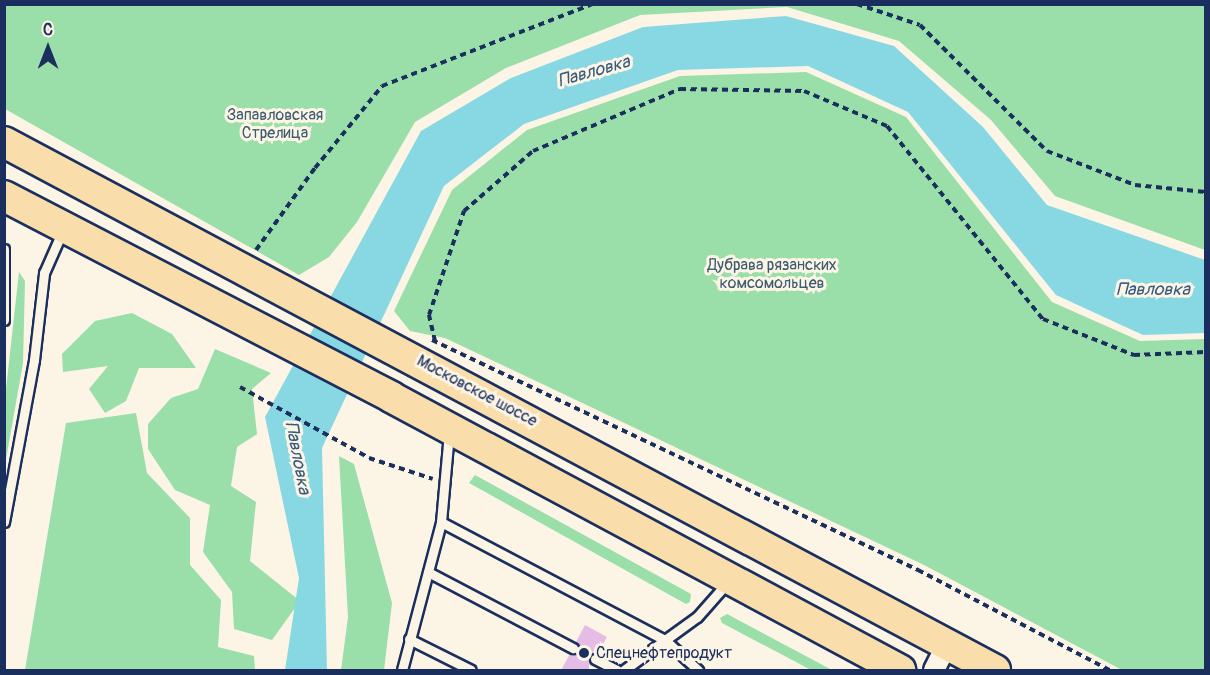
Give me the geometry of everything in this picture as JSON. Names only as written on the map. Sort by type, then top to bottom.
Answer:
[{"type":"main road","name":"Московское шоссе","points":[[4,142],[423,345],[990,669]]},
{"type":"main road","points":[[4,196],[391,397],[900,670]]},
{"type":"street","points":[[933,670],[947,644]]},
{"type":"lane","points":[[4,522],[34,360],[44,273],[64,228]]},
{"type":"lane","points":[[4,249],[4,320]]},
{"type":"lane","points":[[402,670],[441,522],[449,428]]},
{"type":"lane","points":[[441,522],[665,640],[698,670]]},
{"type":"lane","points":[[428,572],[573,648]]},
{"type":"lane","points":[[624,670],[697,616],[730,579]]},
{"type":"lane","points":[[409,639],[471,670]]},
{"type":"lane","points":[[595,659],[617,670]]},
{"type":"path","points":[[254,265],[279,215],[381,86],[592,4]]},
{"type":"path","points":[[857,4],[920,25],[1047,151],[1135,185],[1206,192]]},
{"type":"path","points":[[1109,670],[918,570],[423,345],[429,315],[464,211],[533,151],[680,89],[804,91],[887,126],[1043,319],[1134,355],[1206,352]]},
{"type":"path","points":[[240,387],[369,458],[445,483]]},
{"type":"green space","name":"Запавловская Стрелица","points":[[4,5],[1205,5],[1205,250],[1055,196],[991,120],[899,41],[787,7],[640,15],[506,68],[415,122],[357,222],[329,257],[299,275],[5,109]]},
{"type":"green space","name":"Дубрава рязанских комсомольцев","points":[[806,72],[906,117],[1052,302],[1140,341],[1205,339],[1205,670],[1122,670],[924,565],[445,338],[410,331],[394,311],[452,190],[527,130],[680,76]]},
{"type":"green space","points":[[19,272],[25,281],[23,363],[5,465],[5,398]]},
{"type":"green space","points":[[132,313],[172,334],[196,368],[139,368],[126,401],[105,413],[89,389],[108,366],[63,372],[62,354],[95,321]]},
{"type":"green space","points":[[215,349],[271,373],[252,389],[257,434],[237,447],[231,486],[256,502],[250,561],[300,601],[272,640],[234,629],[232,592],[203,552],[210,505],[175,490],[148,449],[148,424],[171,398],[198,389]]},
{"type":"green space","points":[[136,413],[147,473],[190,518],[190,565],[221,600],[218,647],[254,656],[255,670],[25,670],[66,423]]},
{"type":"green space","points":[[339,456],[354,464],[392,603],[384,670],[341,670],[348,617]]},
{"type":"green space","points":[[475,475],[691,594],[690,602],[686,604],[469,483]]},
{"type":"green space","points":[[727,614],[832,670],[811,670],[722,623],[720,618]]},
{"type":"water","name":"Павловка","points":[[786,16],[894,46],[983,127],[1047,205],[1205,260],[1205,333],[1143,335],[1056,295],[908,112],[808,66],[678,70],[524,124],[444,186],[322,448],[327,670],[285,670],[299,578],[265,417],[421,131],[511,78],[643,27]]},
{"type":"building","name":"Спецнефтепродукт","points":[[585,625],[607,637],[598,653],[589,656],[589,670],[561,670],[570,654],[579,652],[576,642]]},
{"type":"place","name":"Спецнефтепродукт","points":[[584,653]]}]
